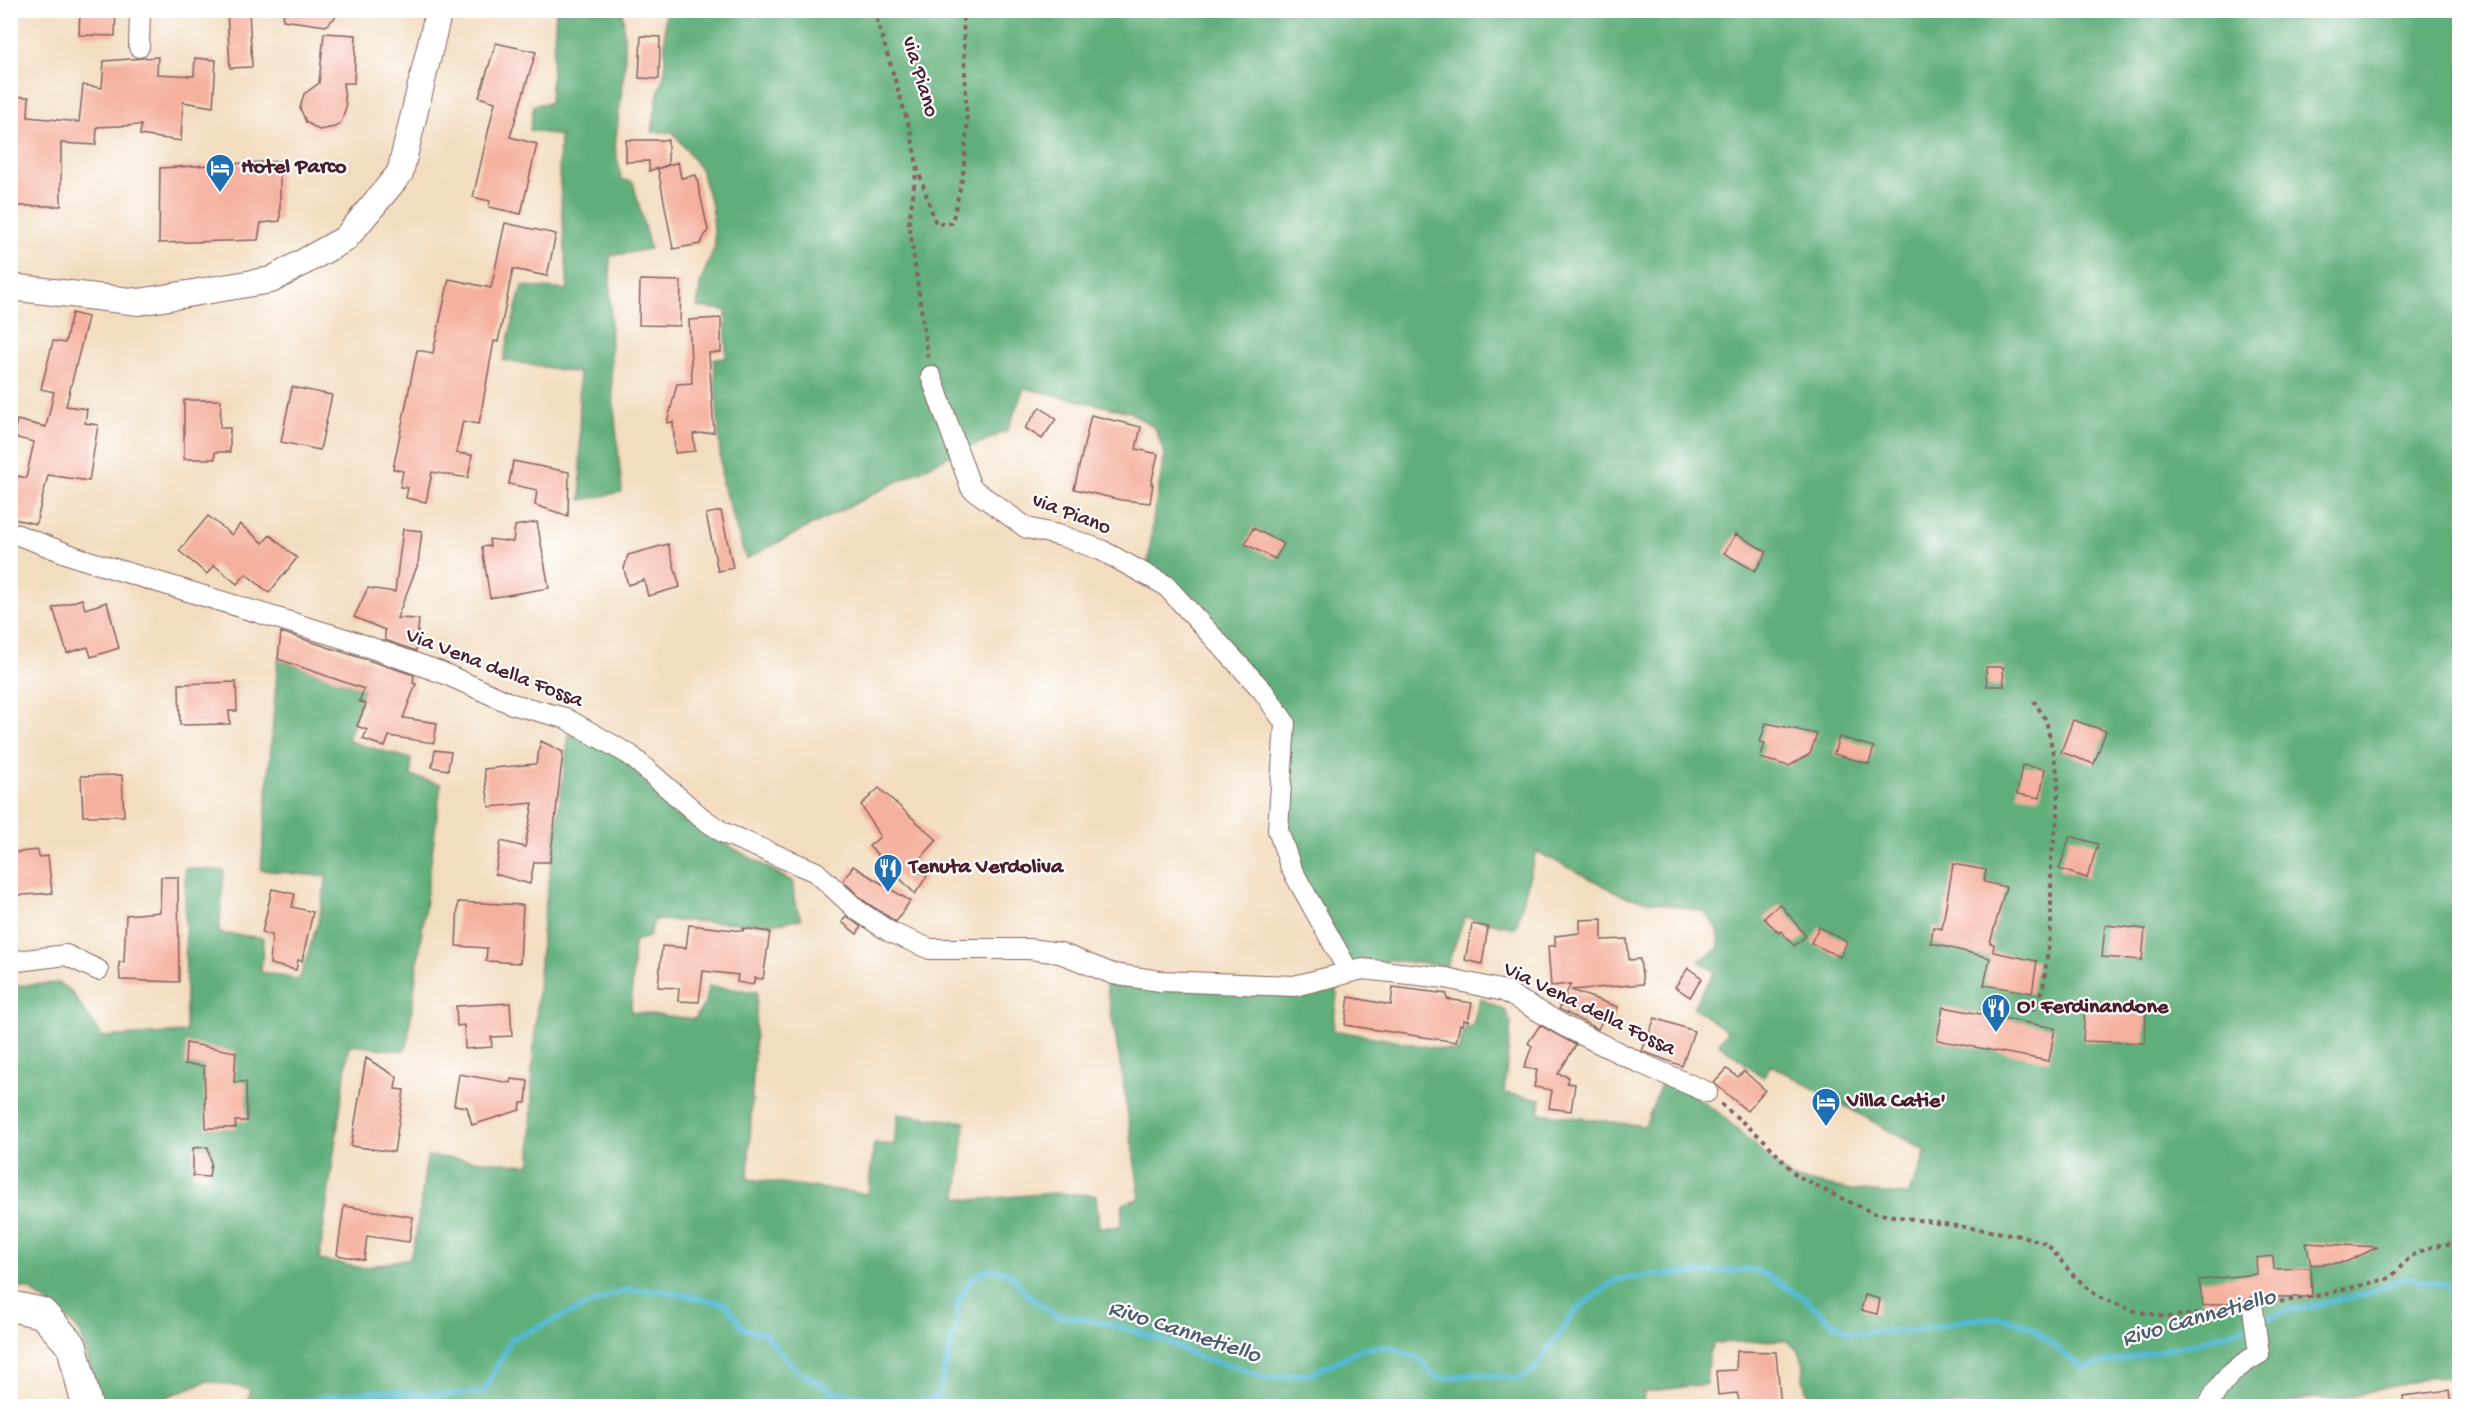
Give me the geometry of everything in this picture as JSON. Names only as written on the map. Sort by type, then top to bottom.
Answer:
[{"type":"highway","points":[[10,1306],[42,1312],[72,1346],[87,1407]]},
{"type":"highway","points":[[73,1407],[78,1376]]},
{"type":"main road","points":[[10,287],[139,302],[271,280],[345,239],[400,173],[439,10]]},
{"type":"street","points":[[140,10],[140,47]]},
{"type":"street","name":"via Piano","points":[[931,376],[971,488],[1027,528],[1062,536],[1101,550],[1165,585],[1263,690],[1286,723],[1278,830],[1291,868],[1349,972]]},
{"type":"street","name":"Via Vena della Fossa","points":[[10,532],[79,558],[349,640],[443,673],[512,704],[565,718],[630,755],[702,818],[724,833],[816,872],[857,910],[882,927],[930,949],[1029,949],[1060,953],[1113,974],[1160,981],[1294,986],[1363,969],[1412,972],[1504,991],[1566,1027],[1707,1092]]},
{"type":"street","points":[[10,962],[66,955],[98,970]]},
{"type":"street","points":[[2208,1407],[2228,1375],[2259,1354],[2253,1309]]},
{"type":"path","name":"via Piano","points":[[874,10],[911,133],[917,166],[909,222],[931,376]]},
{"type":"path","points":[[917,166],[936,224],[952,223],[963,175],[967,127],[963,16],[965,10]]},
{"type":"path","points":[[2032,1011],[2043,988],[2051,928],[2051,859],[2058,816],[2058,776],[2046,720],[2034,701]]},
{"type":"path","points":[[1707,1092],[1765,1141],[1796,1175],[1834,1195],[1874,1213],[2022,1236],[2047,1244],[2072,1274],[2098,1297],[2135,1311],[2167,1317],[2253,1309],[2268,1304],[2313,1297],[2390,1278],[2411,1256],[2434,1246],[2460,1242]]},
{"type":"green space","points":[[556,11],[623,11],[625,62],[615,146],[621,179],[633,182],[650,249],[610,256],[611,374],[622,492],[581,500],[579,373],[503,360],[522,286],[568,290],[559,171],[560,136],[530,130],[534,105],[550,103]]},
{"type":"green space","points":[[665,11],[2459,11],[2459,1377],[2424,1378],[2342,1399],[2313,1398],[2260,1406],[1810,1406],[1803,1378],[1804,1364],[1799,1351],[1785,1340],[1714,1343],[1709,1353],[1706,1384],[1644,1392],[1643,1406],[247,1406],[250,1389],[207,1381],[161,1399],[134,1406],[100,1406],[80,1332],[55,1308],[28,1289],[11,1287],[11,986],[58,983],[70,990],[102,1037],[186,1032],[185,868],[224,871],[219,933],[264,938],[261,972],[299,980],[318,923],[327,877],[261,870],[278,659],[364,689],[348,741],[411,759],[411,776],[441,784],[407,1046],[403,1051],[349,1045],[319,1260],[363,1268],[410,1258],[416,1236],[427,1156],[527,1165],[531,1162],[532,1072],[543,923],[569,734],[592,740],[616,753],[644,779],[675,815],[793,882],[794,900],[801,919],[771,924],[654,920],[649,937],[634,941],[631,1012],[695,1019],[705,1003],[708,986],[757,992],[748,1179],[868,1194],[874,1143],[894,1145],[898,1114],[965,1122],[957,1197],[971,1200],[1053,1193],[1096,1195],[1099,1227],[1121,1227],[1123,1204],[1140,1198],[1106,984],[1264,991],[1338,985],[1333,1030],[1458,1052],[1464,1029],[1473,1025],[1480,998],[1506,1011],[1511,1023],[1504,1093],[1541,1099],[1539,1113],[1645,1126],[1662,1082],[1686,1091],[1719,1113],[1791,1178],[1851,1190],[1908,1195],[1921,1167],[1926,1151],[1771,1065],[1763,1077],[1719,1044],[1727,1031],[1693,1007],[1715,972],[1699,961],[1719,949],[1717,927],[1702,911],[1626,897],[1536,851],[1516,928],[1465,917],[1447,966],[1390,960],[1349,972],[1286,861],[1285,723],[1148,565],[1165,454],[1155,428],[1130,412],[1024,388],[1007,431],[934,463],[746,559],[722,483],[714,359],[726,358],[726,310],[697,307],[701,281],[715,246],[712,206],[700,168],[673,132],[652,132],[657,98],[665,71]]},
{"type":"building","points":[[80,10],[116,10],[115,36],[79,35]]},
{"type":"building","points":[[227,10],[249,10],[252,67],[230,68]]},
{"type":"building","points":[[284,10],[343,10],[326,26],[283,20]]},
{"type":"building","points":[[324,33],[356,35],[354,83],[343,83],[346,107],[341,122],[335,127],[319,130],[306,122],[300,108],[304,94],[319,83]]},
{"type":"building","points":[[641,36],[660,37],[659,79],[639,78]]},
{"type":"building","points":[[496,43],[536,52],[510,137],[537,144],[521,214],[489,207],[490,201],[473,197],[495,102],[479,97]]},
{"type":"building","points":[[158,57],[157,74],[194,76],[195,58],[216,60],[213,107],[183,102],[181,141],[140,135],[141,125],[97,127],[96,145],[61,143],[61,206],[13,206],[14,137],[10,137],[10,96],[29,97],[28,117],[79,122],[83,85],[102,88],[104,61]]},
{"type":"building","points":[[626,140],[668,140],[668,165],[649,171],[649,161],[626,162]]},
{"type":"building","name":"Hotel Parco","points":[[280,161],[280,221],[261,223],[258,240],[159,243],[160,168]]},
{"type":"building","points":[[678,162],[681,178],[696,175],[708,230],[700,244],[673,249],[658,169]]},
{"type":"building","points":[[505,223],[556,234],[547,276],[513,269],[498,342],[494,341],[479,424],[463,421],[456,453],[472,455],[468,478],[432,472],[426,502],[406,498],[408,488],[400,487],[403,471],[393,469],[417,350],[433,353],[449,279],[491,288]]},
{"type":"building","points":[[640,280],[681,281],[680,326],[639,325]]},
{"type":"building","points":[[72,313],[88,317],[66,406],[87,409],[85,423],[98,425],[89,481],[48,475],[36,524],[10,518],[10,505],[18,476],[26,478],[34,442],[13,437],[17,420],[46,427],[54,392],[41,389],[53,341],[65,343]]},
{"type":"building","points":[[721,318],[721,352],[709,353],[714,432],[693,434],[695,451],[675,453],[673,422],[667,423],[677,384],[692,383],[689,320]]},
{"type":"building","points":[[292,387],[332,395],[320,450],[281,442]]},
{"type":"building","points":[[184,400],[221,400],[220,428],[230,428],[230,452],[215,452],[215,459],[184,459]]},
{"type":"building","points":[[1040,407],[1056,419],[1042,439],[1025,428]]},
{"type":"building","points":[[1091,415],[1141,427],[1136,449],[1158,454],[1151,484],[1153,484],[1150,503],[1121,500],[1074,489]]},
{"type":"building","points":[[513,461],[569,472],[568,516],[535,505],[537,490],[509,484]]},
{"type":"building","points":[[721,511],[733,568],[718,571],[706,514]]},
{"type":"building","points":[[208,516],[232,535],[240,524],[263,543],[270,535],[297,558],[269,593],[246,574],[237,584],[214,565],[207,574],[179,551]]},
{"type":"building","points":[[537,522],[549,588],[490,598],[482,547],[490,546],[489,539],[513,542],[515,526]]},
{"type":"building","points":[[1253,528],[1284,544],[1275,559],[1245,544]]},
{"type":"building","points":[[403,529],[422,531],[418,564],[397,618],[419,619],[416,651],[385,640],[385,630],[354,617],[368,588],[395,592]]},
{"type":"building","points":[[1736,534],[1767,552],[1755,571],[1724,553]]},
{"type":"building","points":[[668,544],[680,587],[648,596],[644,580],[628,585],[624,569],[628,555]]},
{"type":"building","points":[[82,599],[85,609],[107,602],[119,648],[91,657],[88,647],[67,653],[53,608]]},
{"type":"building","points":[[281,632],[414,675],[413,683],[416,684],[403,718],[437,723],[434,743],[389,736],[385,747],[363,739],[367,730],[357,726],[366,704],[359,701],[364,689],[278,659]]},
{"type":"building","points":[[1986,667],[2003,667],[2004,686],[1987,686]]},
{"type":"building","points":[[236,682],[237,711],[229,711],[230,724],[180,725],[179,684]]},
{"type":"building","points":[[2073,720],[2106,731],[2094,764],[2061,752]]},
{"type":"building","points":[[1766,723],[1817,734],[1810,754],[1789,766],[1760,758],[1765,743],[1760,742]]},
{"type":"building","points":[[1839,737],[1874,747],[1869,764],[1834,754]]},
{"type":"building","points":[[541,741],[563,752],[550,862],[534,862],[530,884],[495,874],[501,841],[525,847],[533,803],[489,807],[484,769],[536,764]]},
{"type":"building","points":[[435,750],[451,752],[448,770],[432,767]]},
{"type":"building","points":[[2022,765],[2045,769],[2040,798],[2017,794]]},
{"type":"building","points":[[122,775],[124,816],[83,816],[81,776]]},
{"type":"building","points":[[879,788],[937,840],[913,867],[927,876],[915,894],[869,846],[880,837],[861,805]]},
{"type":"building","points":[[2070,836],[2098,844],[2087,878],[2059,869]]},
{"type":"building","points":[[38,850],[39,857],[48,856],[52,893],[10,896],[10,853]]},
{"type":"building","points":[[1953,864],[1986,870],[1984,882],[2006,887],[1990,943],[1994,944],[1993,952],[2037,961],[2032,993],[1984,985],[1990,958],[1931,943],[1933,927],[1942,929]]},
{"type":"building","points":[[853,866],[910,901],[896,922],[864,901],[843,881]]},
{"type":"building","points":[[161,877],[178,877],[179,982],[120,980],[119,962],[124,962],[126,915],[160,912]]},
{"type":"building","points":[[272,889],[295,894],[292,907],[313,912],[302,961],[298,960],[296,970],[270,964],[272,935],[262,933]]},
{"type":"building","points":[[458,902],[523,905],[520,963],[486,961],[487,948],[456,946]]},
{"type":"building","points":[[1780,904],[1806,936],[1794,946],[1781,931],[1779,933],[1764,918]]},
{"type":"building","points":[[846,916],[861,927],[857,934],[842,922]]},
{"type":"building","points":[[1602,919],[1602,940],[1627,939],[1629,960],[1640,959],[1643,984],[1571,990],[1618,1007],[1611,1022],[1603,1019],[1598,1029],[1559,1009],[1571,984],[1551,986],[1548,946],[1555,946],[1555,936],[1580,933],[1580,920]]},
{"type":"building","points":[[1472,924],[1488,927],[1482,964],[1465,960]]},
{"type":"building","points":[[689,925],[770,932],[763,979],[755,978],[753,985],[737,982],[738,975],[703,971],[699,1002],[678,1001],[679,988],[658,987],[662,946],[686,948]]},
{"type":"building","points":[[2105,925],[2145,929],[2142,960],[2102,957]]},
{"type":"building","points":[[1819,927],[1847,942],[1840,957],[1811,943]]},
{"type":"building","points":[[1688,968],[1702,978],[1690,997],[1675,987]]},
{"type":"building","points":[[1393,987],[1447,994],[1447,999],[1472,1003],[1468,1021],[1464,1020],[1463,1025],[1460,1024],[1456,1042],[1345,1025],[1349,997],[1391,1005]]},
{"type":"building","points":[[510,1003],[512,1036],[491,1037],[492,1047],[465,1049],[464,1025],[457,1026],[456,1006]]},
{"type":"building","points":[[2085,1006],[2146,1008],[2145,1043],[2083,1041]]},
{"type":"building","name":"O' Ferdinandone","points":[[1943,1007],[2055,1028],[2049,1061],[1937,1040]]},
{"type":"building","points":[[1655,1018],[1694,1031],[1682,1066],[1642,1051]]},
{"type":"building","points":[[1540,1025],[1576,1045],[1558,1074],[1568,1076],[1567,1083],[1575,1084],[1571,1111],[1549,1108],[1552,1090],[1534,1087],[1537,1070],[1524,1068],[1532,1046],[1528,1043]]},
{"type":"building","points":[[186,1043],[236,1052],[234,1082],[246,1082],[247,1121],[235,1121],[236,1128],[206,1128],[204,1066],[185,1064]]},
{"type":"building","points":[[366,1058],[397,1077],[395,1089],[404,1090],[394,1152],[351,1146]]},
{"type":"building","points":[[1727,1069],[1738,1077],[1744,1071],[1765,1090],[1747,1111],[1714,1083]]},
{"type":"building","points":[[459,1074],[510,1083],[511,1079],[528,1081],[526,1103],[521,1103],[520,1110],[472,1125],[467,1107],[454,1105]]},
{"type":"building","points":[[208,1147],[211,1163],[209,1177],[193,1176],[193,1148]]},
{"type":"building","points":[[344,1206],[413,1217],[409,1242],[367,1236],[364,1260],[337,1255]]},
{"type":"building","points":[[2306,1243],[2378,1247],[2346,1262],[2311,1265]]},
{"type":"building","points":[[2273,1256],[2274,1269],[2311,1268],[2312,1297],[2252,1297],[2245,1301],[2203,1306],[2199,1280],[2257,1274],[2256,1258]]},
{"type":"building","points":[[1865,1295],[1880,1299],[1877,1314],[1861,1310]]},
{"type":"building","points":[[1737,1351],[1776,1352],[1781,1407],[1741,1407],[1737,1393],[1718,1395],[1716,1371],[1736,1370]]},
{"type":"building","points":[[2449,1390],[2451,1407],[2404,1407],[2403,1396]]},
{"type":"waterway","name":"Rivo Cannetiello","points":[[267,1406],[375,1391],[434,1395],[484,1392],[511,1339],[624,1290],[663,1291],[726,1304],[744,1329],[765,1334],[796,1370],[834,1392],[912,1405],[938,1396],[958,1317],[957,1303],[972,1279],[989,1269],[1011,1274],[1025,1293],[1055,1315],[1110,1324],[1164,1340],[1200,1358],[1240,1368],[1267,1379],[1311,1374],[1364,1348],[1391,1347],[1418,1358],[1437,1379],[1477,1374],[1517,1379],[1534,1370],[1576,1310],[1616,1280],[1657,1275],[1751,1270],[1765,1274],[1804,1298],[1831,1322],[1851,1333],[1914,1331],[1967,1320],[2002,1317],[2031,1327],[2082,1368],[2192,1344],[2226,1334],[2279,1313],[2367,1294],[2406,1278],[2460,1288]]},
{"type":"place","name":"Hotel Parco","points":[[220,194]]},
{"type":"place","name":"Tenuta Verdoliva","points":[[888,894]]},
{"type":"place","name":"O' Ferdinandone","points":[[1996,1034]]},
{"type":"place","name":"Villa Catie'","points":[[1826,1128]]}]
